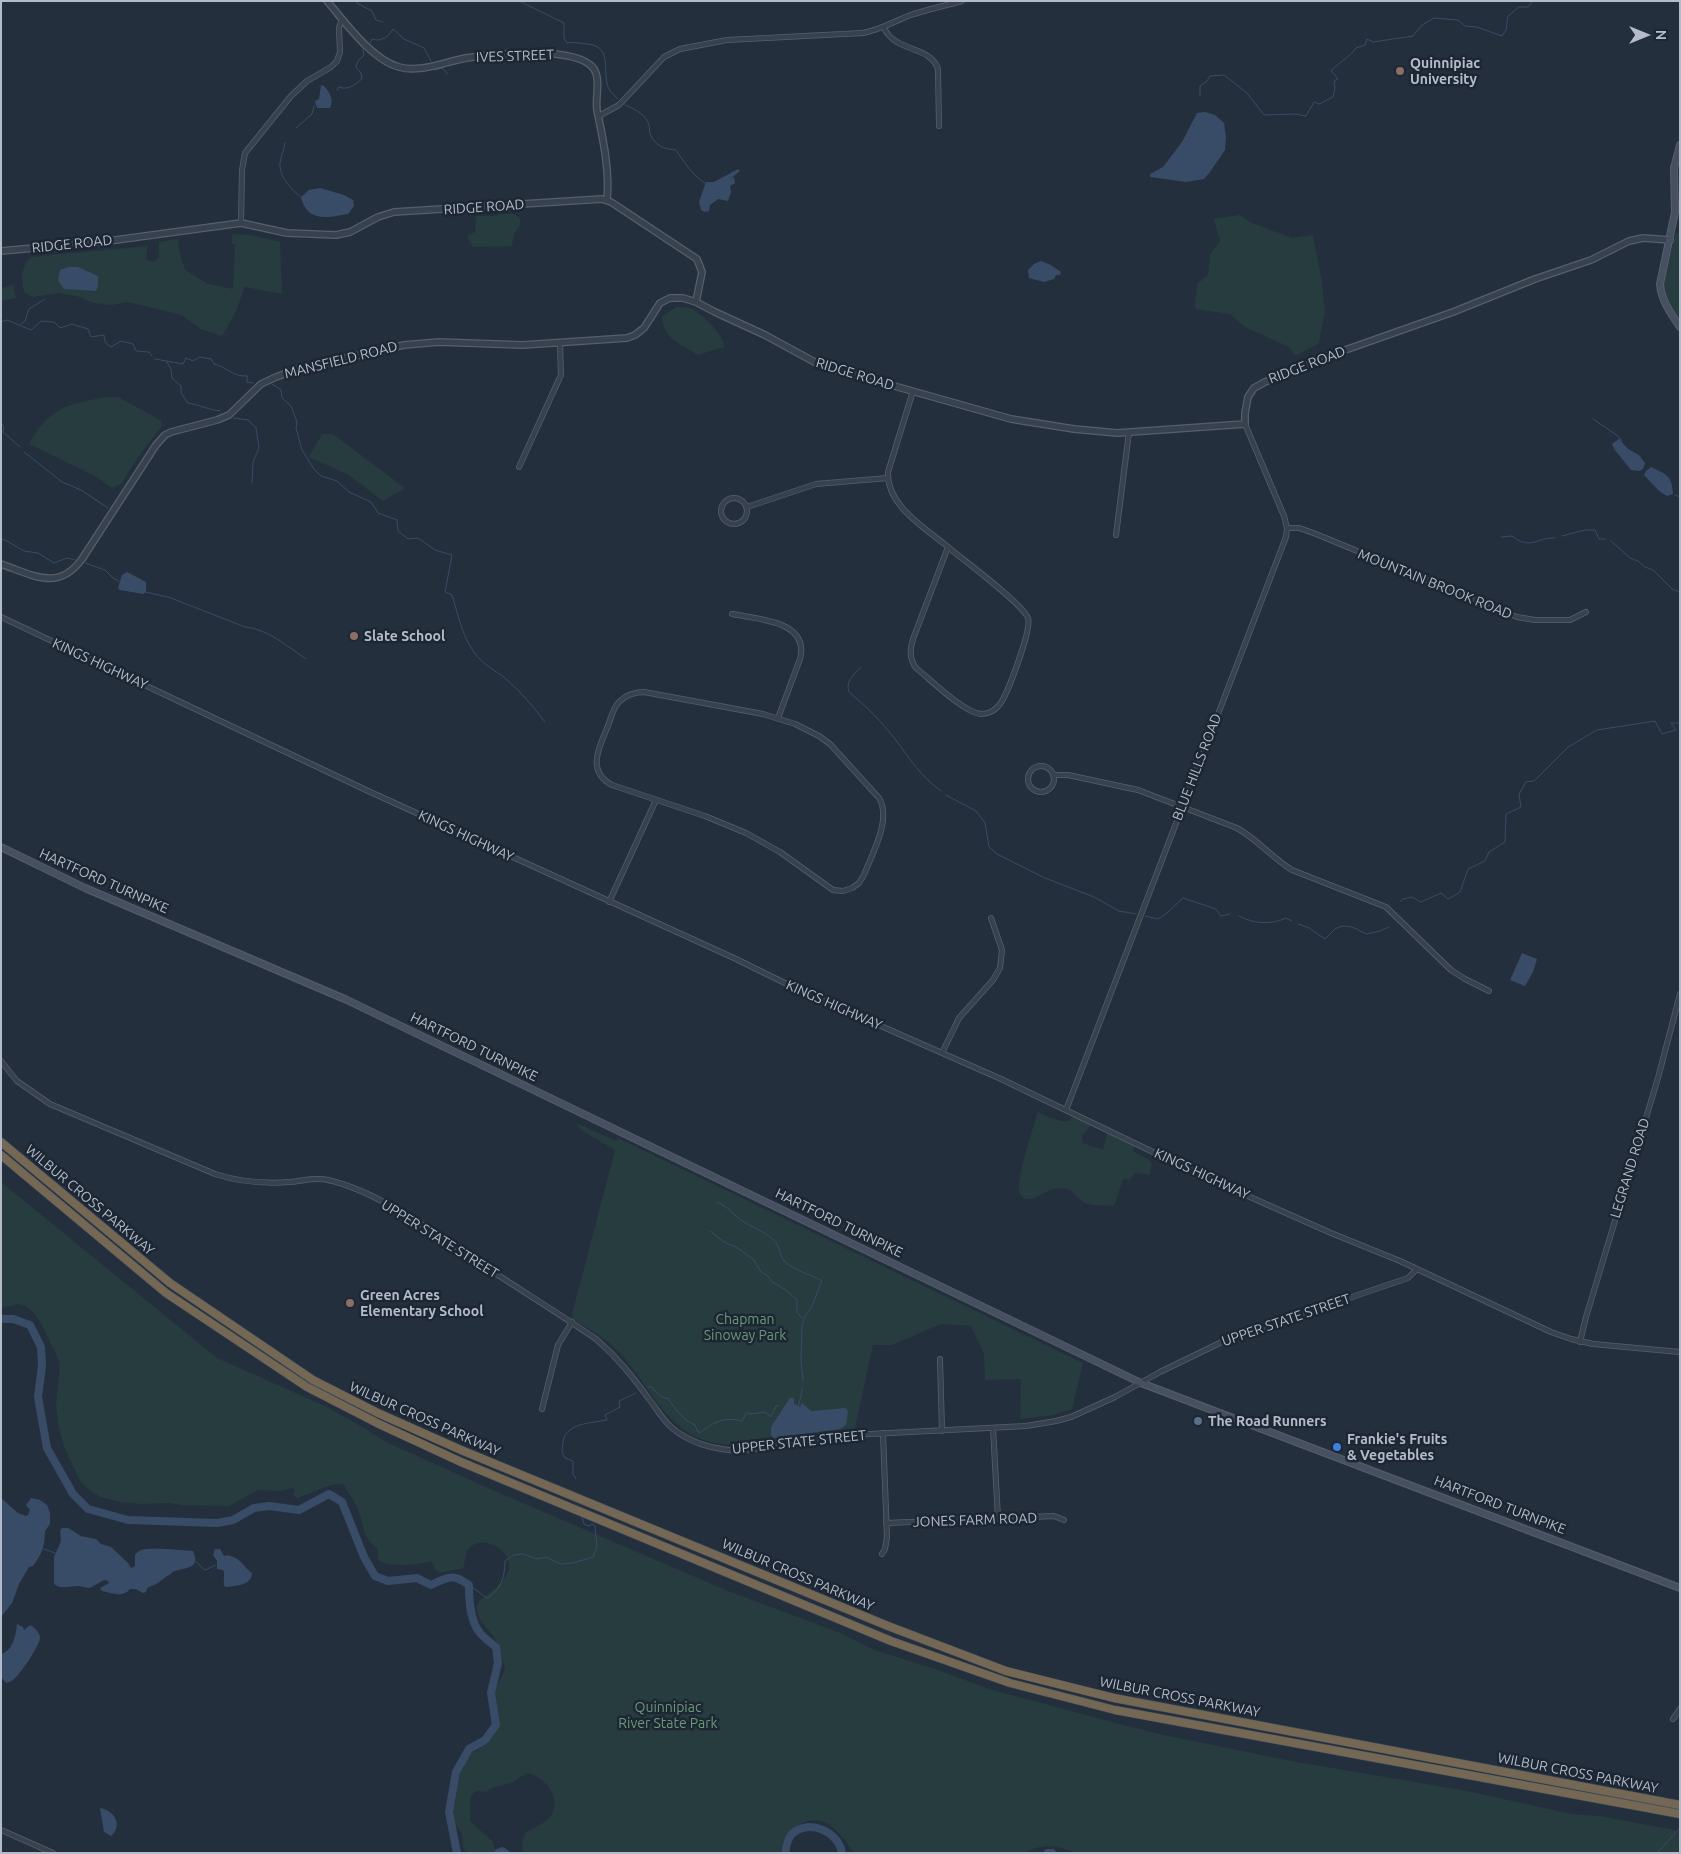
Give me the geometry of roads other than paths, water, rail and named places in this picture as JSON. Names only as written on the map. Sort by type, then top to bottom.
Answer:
[{"type":"highway","name":"WILBUR CROSS PARKWAY","points":[[1,1142],[170,1283],[313,1380],[378,1413],[461,1450],[888,1626],[1006,1670],[1114,1698],[1680,1805]]},
{"type":"highway","name":"WILBUR CROSS PARKWAY","points":[[1,1155],[166,1293],[307,1386],[378,1424],[461,1462],[891,1640],[1010,1683],[1115,1710],[1680,1814]]},
{"type":"main road","points":[[1680,145],[1674,168],[1675,204],[1670,240],[1660,280],[1660,288],[1666,305],[1680,327]]},
{"type":"main road","name":"HARTFORD TURNPIKE","points":[[1,847],[85,888],[347,1000],[1141,1383],[1680,1588]]},
{"type":"street","name":"IVES STREET","points":[[327,1],[378,56],[393,65],[404,68],[424,68],[468,58],[521,53],[554,54],[580,59],[592,66],[597,82],[596,103],[604,148],[607,200]]},
{"type":"street","points":[[599,116],[619,105],[664,57],[674,52],[717,41],[858,33],[884,28],[907,16],[962,1]]},
{"type":"street","points":[[241,223],[242,170],[245,152],[291,96],[307,81],[331,67],[337,61],[340,52],[342,19]]},
{"type":"street","points":[[884,28],[892,39],[899,44],[922,53],[935,62],[938,69],[939,126]]},
{"type":"street","points":[[607,200],[697,259],[702,272],[696,302]]},
{"type":"street","name":"RIDGE ROAD","points":[[1,250],[101,242],[241,223],[287,233],[331,236],[350,232],[378,217],[394,212],[607,200]]},
{"type":"street","name":"RIDGE ROAD","points":[[696,302],[765,335],[820,365],[1024,422],[1088,430],[1128,432],[1245,424],[1248,397],[1254,388],[1265,382],[1338,353],[1453,312],[1535,279],[1591,260],[1629,241],[1642,238],[1670,240]]},
{"type":"street","name":"MANSFIELD ROAD","points":[[1,564],[52,579],[62,577],[71,572],[82,559],[165,435],[229,415],[260,384],[276,377],[298,369],[410,344],[439,342],[511,346],[627,338],[644,328],[656,308],[666,299],[683,298],[696,302]]},
{"type":"street","points":[[519,467],[561,375],[560,343]]},
{"type":"street","points":[[913,391],[888,472],[893,496],[900,507],[1019,605],[1028,618],[1028,633],[1005,695],[998,707],[987,714],[979,714],[966,709],[916,668],[911,659],[910,648],[912,639],[948,547]]},
{"type":"street","points":[[1245,424],[1280,506],[1287,528]]},
{"type":"street","points":[[1116,535],[1128,432]]},
{"type":"street","points":[[747,507],[816,484],[888,478]]},
{"type":"street","points":[[736,498],[741,500],[747,507],[748,513],[738,524],[726,522],[722,514],[723,504],[730,499],[736,498]]},
{"type":"street","name":"MOUNTAIN BROOK ROAD","points":[[1287,528],[1299,528],[1316,534],[1517,617],[1535,620],[1570,620],[1586,612]]},
{"type":"street","name":"BLUE HILLS ROAD","points":[[1066,1110],[1284,543],[1287,528]]},
{"type":"street","points":[[732,614],[787,626],[800,640],[801,654],[778,718]]},
{"type":"street","name":"KINGS HIGHWAY","points":[[1,617],[366,790],[736,959],[797,989],[1066,1110],[1205,1177],[1416,1269],[1551,1332],[1580,1342],[1604,1346],[1680,1352]]},
{"type":"street","points":[[644,692],[778,718],[806,729],[828,742],[849,763],[882,802],[885,814],[884,822],[864,875],[859,883],[843,891],[833,890],[785,855],[746,833],[719,821],[656,800],[612,784],[602,778],[598,771],[596,761],[614,711],[623,699],[632,693],[644,692]]},
{"type":"street","points":[[1035,768],[1048,768],[1053,775],[1053,783],[1048,790],[1036,792],[1030,786],[1029,774],[1035,768]]},
{"type":"street","points":[[1053,775],[1068,775],[1138,790],[1244,832],[1280,862],[1300,874],[1386,907],[1451,970],[1464,979],[1489,991]]},
{"type":"street","points":[[609,902],[656,800]]},
{"type":"street","points":[[942,1053],[959,1018],[993,980],[1000,968],[1002,950],[991,918]]},
{"type":"street","name":"LEGRAND ROAD","points":[[1580,1342],[1663,1060],[1680,994]]},
{"type":"street","name":"UPPER STATE STREET","points":[[1,1061],[17,1081],[50,1104],[215,1174],[264,1183],[320,1178],[342,1184],[371,1196],[416,1221],[596,1339],[618,1358],[670,1426],[701,1444],[727,1450],[742,1450],[851,1435],[1035,1426],[1064,1419],[1106,1402],[1236,1335],[1408,1278],[1416,1269]]},
{"type":"street","points":[[542,1409],[558,1345],[561,1337],[572,1322]]},
{"type":"street","points":[[940,1359],[942,1431]]},
{"type":"street","points":[[994,1428],[998,1518]]},
{"type":"street","points":[[882,1554],[886,1543],[883,1433]]},
{"type":"street","name":"JONES FARM ROAD","points":[[886,1523],[1054,1516],[1064,1520]]},
{"type":"street","points":[[1673,1719],[1680,1709]]},
{"type":"street","points":[[1,1830],[53,1853]]},
{"type":"water","points":[[321,85],[324,86],[331,96],[330,108],[317,108],[315,101],[319,99]]},
{"type":"water","points":[[1205,112],[1215,115],[1224,123],[1226,137],[1225,150],[1210,172],[1204,179],[1186,182],[1150,177],[1150,174],[1163,167],[1182,142],[1197,113]]},
{"type":"water","points":[[738,169],[740,171],[730,179],[734,177],[735,183],[730,186],[731,192],[728,201],[718,199],[710,205],[709,211],[701,210],[699,202],[706,182],[714,182]]},
{"type":"water","points":[[320,188],[344,195],[353,200],[354,206],[348,214],[333,217],[313,214],[308,211],[301,197],[309,190]]},
{"type":"water","points":[[1041,261],[1061,272],[1060,275],[1056,275],[1054,279],[1044,282],[1029,278],[1028,270],[1034,264]]},
{"type":"water","points":[[78,267],[98,276],[96,291],[64,289],[58,280],[60,270]]},
{"type":"water","points":[[1619,439],[1628,449],[1639,455],[1645,463],[1643,469],[1639,471],[1631,470],[1615,450],[1612,444]]},
{"type":"water","points":[[1651,467],[1668,476],[1673,494],[1667,496],[1659,491],[1644,475]]},
{"type":"water","points":[[127,572],[146,582],[146,592],[143,594],[118,588],[122,575]]},
{"type":"water","points":[[1522,953],[1537,959],[1533,972],[1525,986],[1510,980]]},
{"type":"water","points":[[790,1398],[794,1398],[794,1404],[800,1407],[802,1403],[811,1411],[846,1408],[848,1412],[846,1425],[840,1429],[774,1438],[771,1435],[771,1427]]},
{"type":"water","points":[[1,1498],[18,1513],[26,1516],[30,1510],[26,1505],[31,1498],[40,1500],[47,1505],[50,1513],[50,1524],[45,1531],[44,1546],[39,1558],[33,1566],[29,1567],[19,1584],[12,1603],[1,1617]]},
{"type":"water","points":[[62,1528],[68,1528],[81,1536],[96,1539],[101,1544],[111,1547],[131,1568],[135,1566],[135,1554],[145,1549],[193,1551],[195,1562],[190,1567],[172,1572],[158,1583],[147,1588],[146,1592],[143,1593],[136,1589],[130,1589],[121,1594],[102,1591],[100,1588],[109,1583],[104,1580],[90,1588],[78,1586],[59,1587],[54,1584],[54,1557],[61,1541],[60,1531]]},
{"type":"water","points":[[215,1549],[220,1549],[224,1556],[236,1558],[241,1562],[252,1573],[249,1581],[237,1586],[225,1587],[223,1570],[217,1569],[217,1561],[213,1555]]},
{"type":"water","points":[[17,1624],[23,1627],[24,1630],[30,1625],[34,1627],[40,1637],[33,1653],[20,1673],[12,1681],[6,1683],[1,1677],[1,1654],[11,1646],[15,1638]]},
{"type":"water","points":[[100,1808],[113,1815],[117,1822],[117,1827],[111,1836],[104,1832]]},
{"type":"waterway","points":[[357,1],[357,3],[372,11],[376,20],[383,22]]},
{"type":"waterway","points":[[519,1],[564,23],[564,38],[567,43],[587,44],[600,49],[605,60],[608,87],[618,99]]},
{"type":"waterway","points":[[1200,96],[1200,86],[1210,76],[1224,75],[1247,93],[1264,115],[1295,114],[1306,116],[1314,102],[1319,104],[1333,97],[1334,81],[1338,79],[1331,71],[1356,48],[1365,45],[1367,39],[1373,42],[1413,36],[1422,25],[1434,18],[1458,20],[1465,26],[1477,27],[1502,36],[1506,30],[1508,16],[1519,7],[1528,7],[1533,1]]},
{"type":"waterway","points":[[370,44],[372,39],[384,38],[393,29],[404,39],[424,48],[431,61]]},
{"type":"waterway","points":[[337,90],[339,87],[351,86],[362,79],[361,73],[356,67],[358,61],[364,55],[363,49]]},
{"type":"waterway","points":[[434,68],[435,70],[442,68],[448,74]]},
{"type":"waterway","points":[[296,128],[312,114],[315,105]]},
{"type":"waterway","points":[[625,105],[644,116],[649,123],[652,138],[664,148],[676,150],[685,164],[705,183]]},
{"type":"waterway","points":[[285,143],[280,163],[281,173],[293,191],[301,197]]},
{"type":"waterway","points":[[21,324],[25,321],[29,309],[45,299]]},
{"type":"waterway","points":[[1,322],[7,320],[31,330],[41,321],[54,322],[60,328],[72,324],[88,329],[91,337],[104,335],[105,342],[111,347],[121,341],[133,344],[136,351],[149,352],[152,356]]},
{"type":"waterway","points":[[155,359],[183,364],[186,358],[193,361],[200,357],[211,359],[214,364],[242,376],[247,376],[247,382],[253,383]]},
{"type":"waterway","points":[[167,362],[171,369],[172,378],[181,386],[181,393],[188,403],[220,411]]},
{"type":"waterway","points":[[272,384],[281,390],[282,398],[291,406],[297,422],[296,428],[302,450],[314,469],[321,476],[337,481],[349,492],[371,502],[378,513],[397,520],[398,531],[408,539],[418,538],[435,550],[452,555],[445,592],[452,595],[466,639],[477,656],[517,689],[545,722]]},
{"type":"waterway","points":[[234,418],[248,420],[256,428],[259,448],[253,462],[252,483]]},
{"type":"waterway","points":[[1593,419],[1618,436],[1622,441]]},
{"type":"waterway","points":[[1,423],[4,427],[3,432],[20,447]]},
{"type":"waterway","points":[[24,452],[62,482],[81,490],[108,508]]},
{"type":"waterway","points":[[1675,495],[1680,497]]},
{"type":"waterway","points":[[1562,536],[1585,530],[1595,530],[1599,539],[1606,539]]},
{"type":"waterway","points":[[1501,537],[1512,536],[1524,543],[1555,538]]},
{"type":"waterway","points":[[1,539],[24,551],[38,553],[54,563],[67,558],[75,560]]},
{"type":"waterway","points":[[1611,541],[1630,558],[1653,570],[1672,589],[1680,592]]},
{"type":"waterway","points":[[85,563],[105,570],[119,581]]},
{"type":"waterway","points":[[146,592],[171,598],[245,627],[261,631],[277,639],[306,659]]},
{"type":"waterway","points":[[861,667],[849,681],[849,692],[879,720],[922,774],[941,791]]},
{"type":"waterway","points":[[1400,902],[1403,899],[1412,897],[1421,902],[1441,893],[1448,899],[1460,892],[1468,869],[1485,861],[1489,852],[1505,842],[1506,814],[1521,807],[1519,794],[1526,782],[1534,781],[1568,747],[1597,730],[1655,721],[1662,734],[1676,730],[1671,723],[1680,723]]},
{"type":"waterway","points":[[946,795],[976,811],[985,823],[989,847],[997,854],[1045,878],[1094,897],[1119,911],[1136,914]]},
{"type":"waterway","points":[[1145,916],[1158,919],[1183,898],[1216,909],[1221,916],[1230,914]]},
{"type":"waterway","points":[[1239,916],[1262,923],[1286,918],[1292,921]]},
{"type":"waterway","points":[[1298,924],[1309,928],[1325,939],[1334,930],[1342,926],[1354,928],[1366,934],[1389,927]]},
{"type":"waterway","points":[[717,1202],[744,1222],[770,1237],[777,1244],[783,1259],[788,1264],[822,1281],[802,1326],[801,1359],[803,1381]]},
{"type":"waterway","points":[[710,1231],[754,1260],[761,1272],[797,1300],[797,1312],[803,1319]]},
{"type":"waterway","points":[[1,1319],[13,1319],[30,1325],[41,1347],[42,1366],[38,1397],[47,1448],[73,1494],[88,1509],[128,1520],[217,1523],[233,1520],[254,1508],[269,1506],[299,1510],[329,1494],[342,1502],[364,1557],[375,1576],[388,1581],[417,1578],[431,1585],[446,1578],[454,1578],[469,1585],[474,1623],[482,1635],[496,1647],[498,1663],[491,1693],[496,1725],[485,1740],[469,1749],[456,1772],[449,1812],[457,1853]]},
{"type":"waterway","points":[[648,1387],[651,1387],[663,1398],[668,1398],[676,1410],[695,1425],[698,1432],[702,1432],[714,1423],[723,1420],[742,1421],[747,1412],[750,1414],[765,1412],[771,1417],[776,1406],[778,1406]]},
{"type":"waterway","points":[[798,1408],[802,1388]]},
{"type":"waterway","points":[[576,1479],[573,1474],[573,1461],[565,1458],[562,1452],[565,1436],[574,1427],[607,1420],[605,1415],[620,1407],[619,1401],[636,1393]]},
{"type":"waterway","points":[[469,1585],[487,1598],[492,1595],[501,1582],[505,1561],[514,1555],[523,1554],[537,1559],[546,1557],[561,1564],[573,1563],[593,1557],[597,1547],[595,1526],[584,1524],[582,1517]]},
{"type":"waterway","points":[[44,1549],[55,1553]]},
{"type":"waterway","points":[[196,1562],[205,1570],[216,1565]]},
{"type":"waterway","points":[[785,1853],[790,1836],[799,1829],[807,1827],[814,1827],[829,1834],[840,1845],[842,1853]]},
{"type":"waterway","points":[[1657,1853],[1680,1828]]},
{"type":"waterway","points":[[498,1853],[502,1851],[505,1853]]},
{"type":"place","name":"Quinnipiac University","points":[[1400,71]]},
{"type":"place","name":"Slate School","points":[[354,636]]},
{"type":"place","name":"Green Acres Elementary School","points":[[350,1303]]},
{"type":"place","name":"The Road Runners","points":[[1198,1421]]},
{"type":"place","name":"Frankie's Fruits & Vegetables","points":[[1337,1447]]},
{"type":"park label","name":"Chapman Sinoway Park","points":[[745,1328]]},
{"type":"park label","name":"Quinnipiac River State Park","points":[[668,1715]]}]
